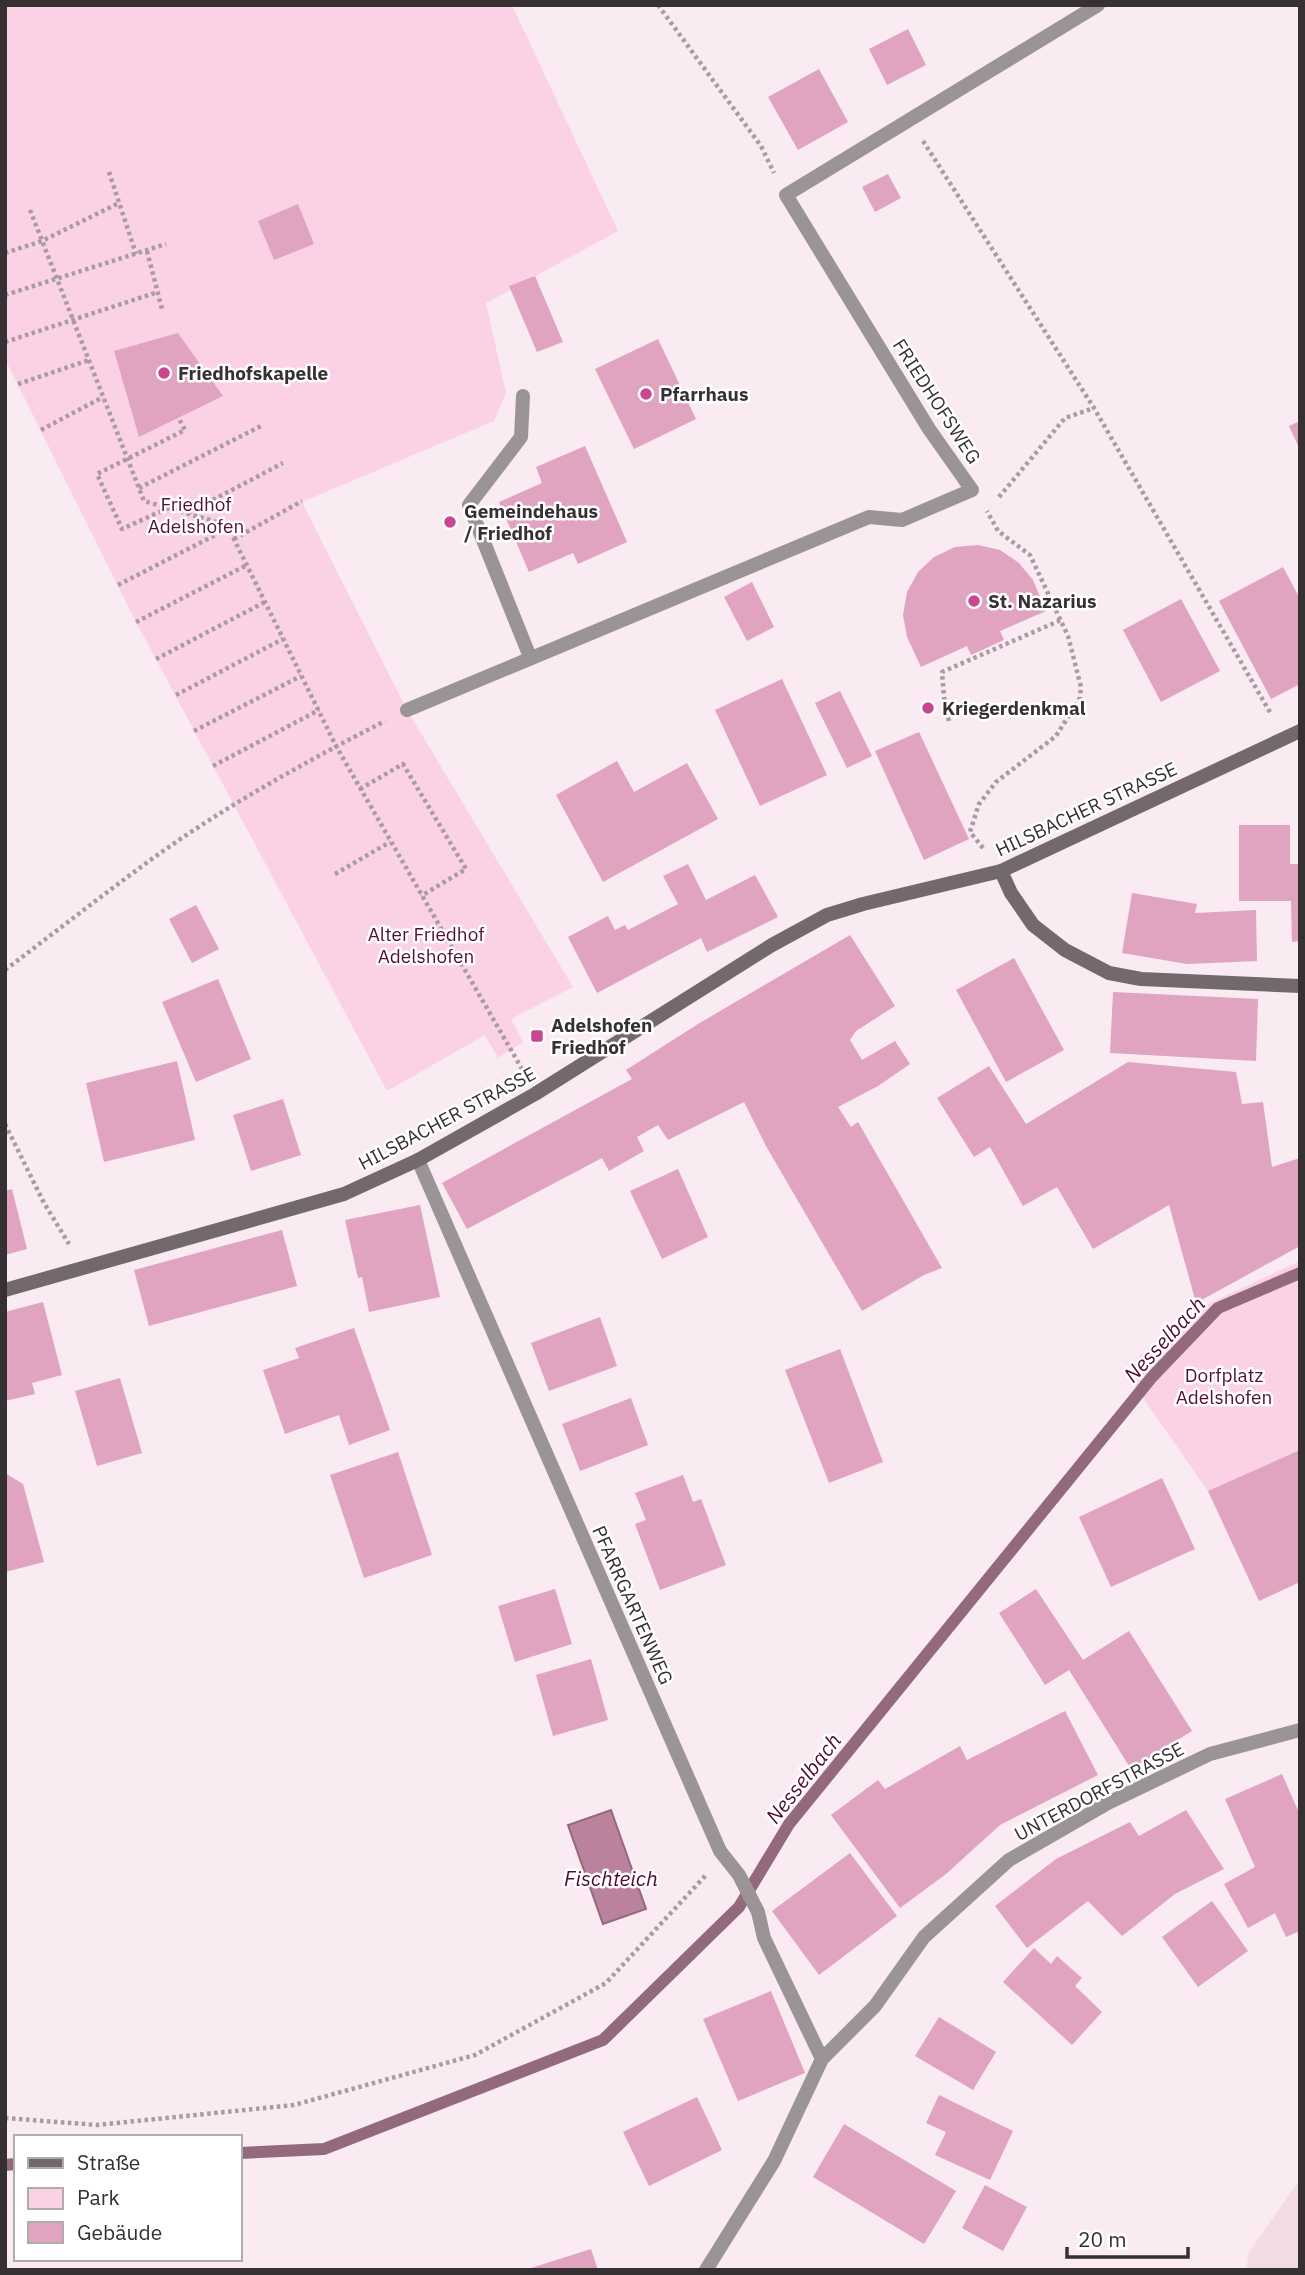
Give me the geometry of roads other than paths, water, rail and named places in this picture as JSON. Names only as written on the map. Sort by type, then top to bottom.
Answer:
[{"type":"main road","name":"HILSBACHER STRASSE","points":[[5,1290],[344,1194],[418,1160],[535,1094],[772,945],[827,915],[1002,871],[1300,731]]},
{"type":"main road","points":[[1002,871],[1011,893],[1033,925],[1065,950],[1109,973],[1141,979],[1300,986]]},
{"type":"street","name":"FRIEDHOFSWEG","points":[[407,709],[869,517],[902,520],[972,490],[929,429],[786,195],[1098,5]]},
{"type":"street","points":[[523,396],[521,437],[470,505],[530,657]]},
{"type":"street","name":"PFARRGARTENWEG","points":[[418,1160],[720,1851],[739,1875],[758,1912],[764,1938],[822,2059]]},
{"type":"street","name":"UNTERDORFSTRASSE","points":[[706,2270],[774,2161],[822,2059],[875,2006],[924,1937],[1009,1860],[1108,1803],[1210,1754],[1300,1730]]},
{"type":"water","name":"Fischteich","points":[[611,1810],[646,1909],[603,1924],[568,1825]]},
{"type":"waterway","name":"Nesselbach","points":[[242,2153],[324,2149],[603,2040],[739,1907],[789,1824],[1152,1377],[1218,1308],[1300,1273]]},
{"type":"waterway","name":"Nesselbach","points":[[5,2165],[14,2164]]},
{"type":"place","name":"Friedhofskapelle","points":[[164,373]]},
{"type":"place","name":"Pfarrhaus","points":[[646,394]]},
{"type":"place","name":"Gemeindehaus / Friedhof","points":[[450,522]]},
{"type":"place","name":"St. Nazarius","points":[[974,601]]},
{"type":"place","name":"Kriegerdenkmal","points":[[928,708]]},
{"type":"place","name":"Adelshofen Friedhof","points":[[537,1036]]},
{"type":"park label","name":"Friedhof Adelshofen","points":[[196,515]]},
{"type":"park label","name":"Alter Friedhof Adelshofen","points":[[426,945]]},
{"type":"park label","name":"Dorfplatz Adelshofen","points":[[1224,1386]]}]
